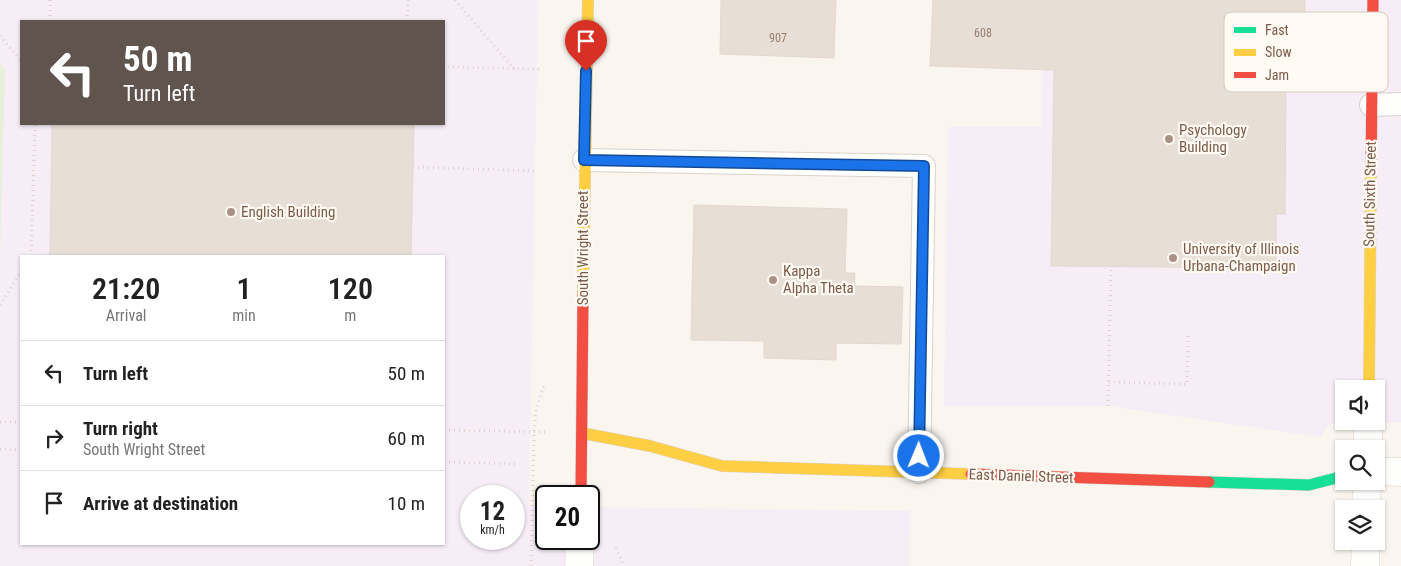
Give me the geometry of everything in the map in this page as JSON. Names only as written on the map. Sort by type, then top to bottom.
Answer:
[{"type":"street","name":"South Wright Street","points":[[581,485],[584,160],[588,0]]},
{"type":"street","name":"South Sixth Street","points":[[1369,380],[1371,92]]},
{"type":"street","name":"East Daniel Street","points":[[582,433],[650,446],[722,466],[1309,484],[1335,478]]},
{"type":"street","points":[[1385,471],[1401,472]]},
{"type":"street","points":[[579,566],[580,550]]},
{"type":"street","points":[[1365,566],[1366,550]]},
{"type":"lane","points":[[1371,105],[1401,104]]},
{"type":"lane","points":[[584,160],[924,166],[919,472]]},
{"type":"path","points":[[50,0],[50,20]]},
{"type":"path","points":[[407,20],[408,0]]},
{"type":"path","points":[[455,0],[514,69]]},
{"type":"path","points":[[0,36],[20,60]]},
{"type":"path","points":[[445,65],[447,67],[539,69]]},
{"type":"path","points":[[32,255],[35,125]]},
{"type":"path","points":[[413,167],[536,171]]},
{"type":"path","points":[[1108,406],[1111,266]]},
{"type":"path","points":[[0,305],[20,274]]},
{"type":"path","points":[[1109,382],[1187,384],[1188,334]]},
{"type":"path","points":[[531,566],[534,432],[536,410],[545,383]]},
{"type":"path","points":[[0,422],[20,422]]},
{"type":"path","points":[[445,430],[582,433]]},
{"type":"path","points":[[0,450],[20,450]]},
{"type":"path","points":[[445,462],[516,464]]},
{"type":"shaded area","points":[[0,0],[538,0],[529,505],[535,505],[535,550],[600,550],[600,507],[910,511],[909,566],[0,566]]},
{"type":"shaded area","name":"University of Illinois Urbana-Champaign","points":[[1044,0],[1401,0],[1401,423],[1385,423],[1385,380],[1335,380],[1335,423],[1331,423],[1320,437],[1108,406],[944,406],[948,127],[1041,127]]},
{"type":"green space","points":[[0,63],[5,70],[0,258]]},
{"type":"building","points":[[721,0],[836,0],[834,58],[720,54]]},
{"type":"building","name":"Psychology Building","points":[[933,0],[1305,0],[1305,12],[1224,12],[1224,92],[1286,92],[1285,214],[1276,214],[1276,268],[1051,266],[1054,70],[930,66]]},
{"type":"building","name":"English Building","points":[[52,125],[414,125],[411,255],[50,255]]},
{"type":"building","name":"Kappa Alpha Theta","points":[[694,205],[847,209],[845,273],[855,273],[854,286],[903,287],[901,344],[836,343],[836,360],[764,358],[764,341],[691,340]]},
{"type":"traffic: fast","points":[[1209,482],[1309,485],[1335,478]]},
{"type":"traffic: slow","points":[[583,295],[588,0]]},
{"type":"traffic: slow","points":[[1369,380],[1371,168]]},
{"type":"traffic: slow","points":[[582,433],[650,446],[722,466],[971,474]]},
{"type":"traffic: jam","points":[[1373,0],[1373,12]]},
{"type":"traffic: jam","points":[[1371,168],[1372,92]]},
{"type":"traffic: jam","points":[[581,485],[583,295]]},
{"type":"traffic: jam","points":[[971,474],[1209,482]]},
{"type":"place","name":"Psychology Building","points":[[1169,139]]},
{"type":"place","name":"English Building","points":[[231,212]]},
{"type":"place","name":"University of Illinois Urbana-Champaign","points":[[1173,258]]},
{"type":"place","name":"Kappa Alpha Theta","points":[[773,280]]},
{"type":"route","points":[[586,71],[584,160],[924,166],[919,456]]}]
